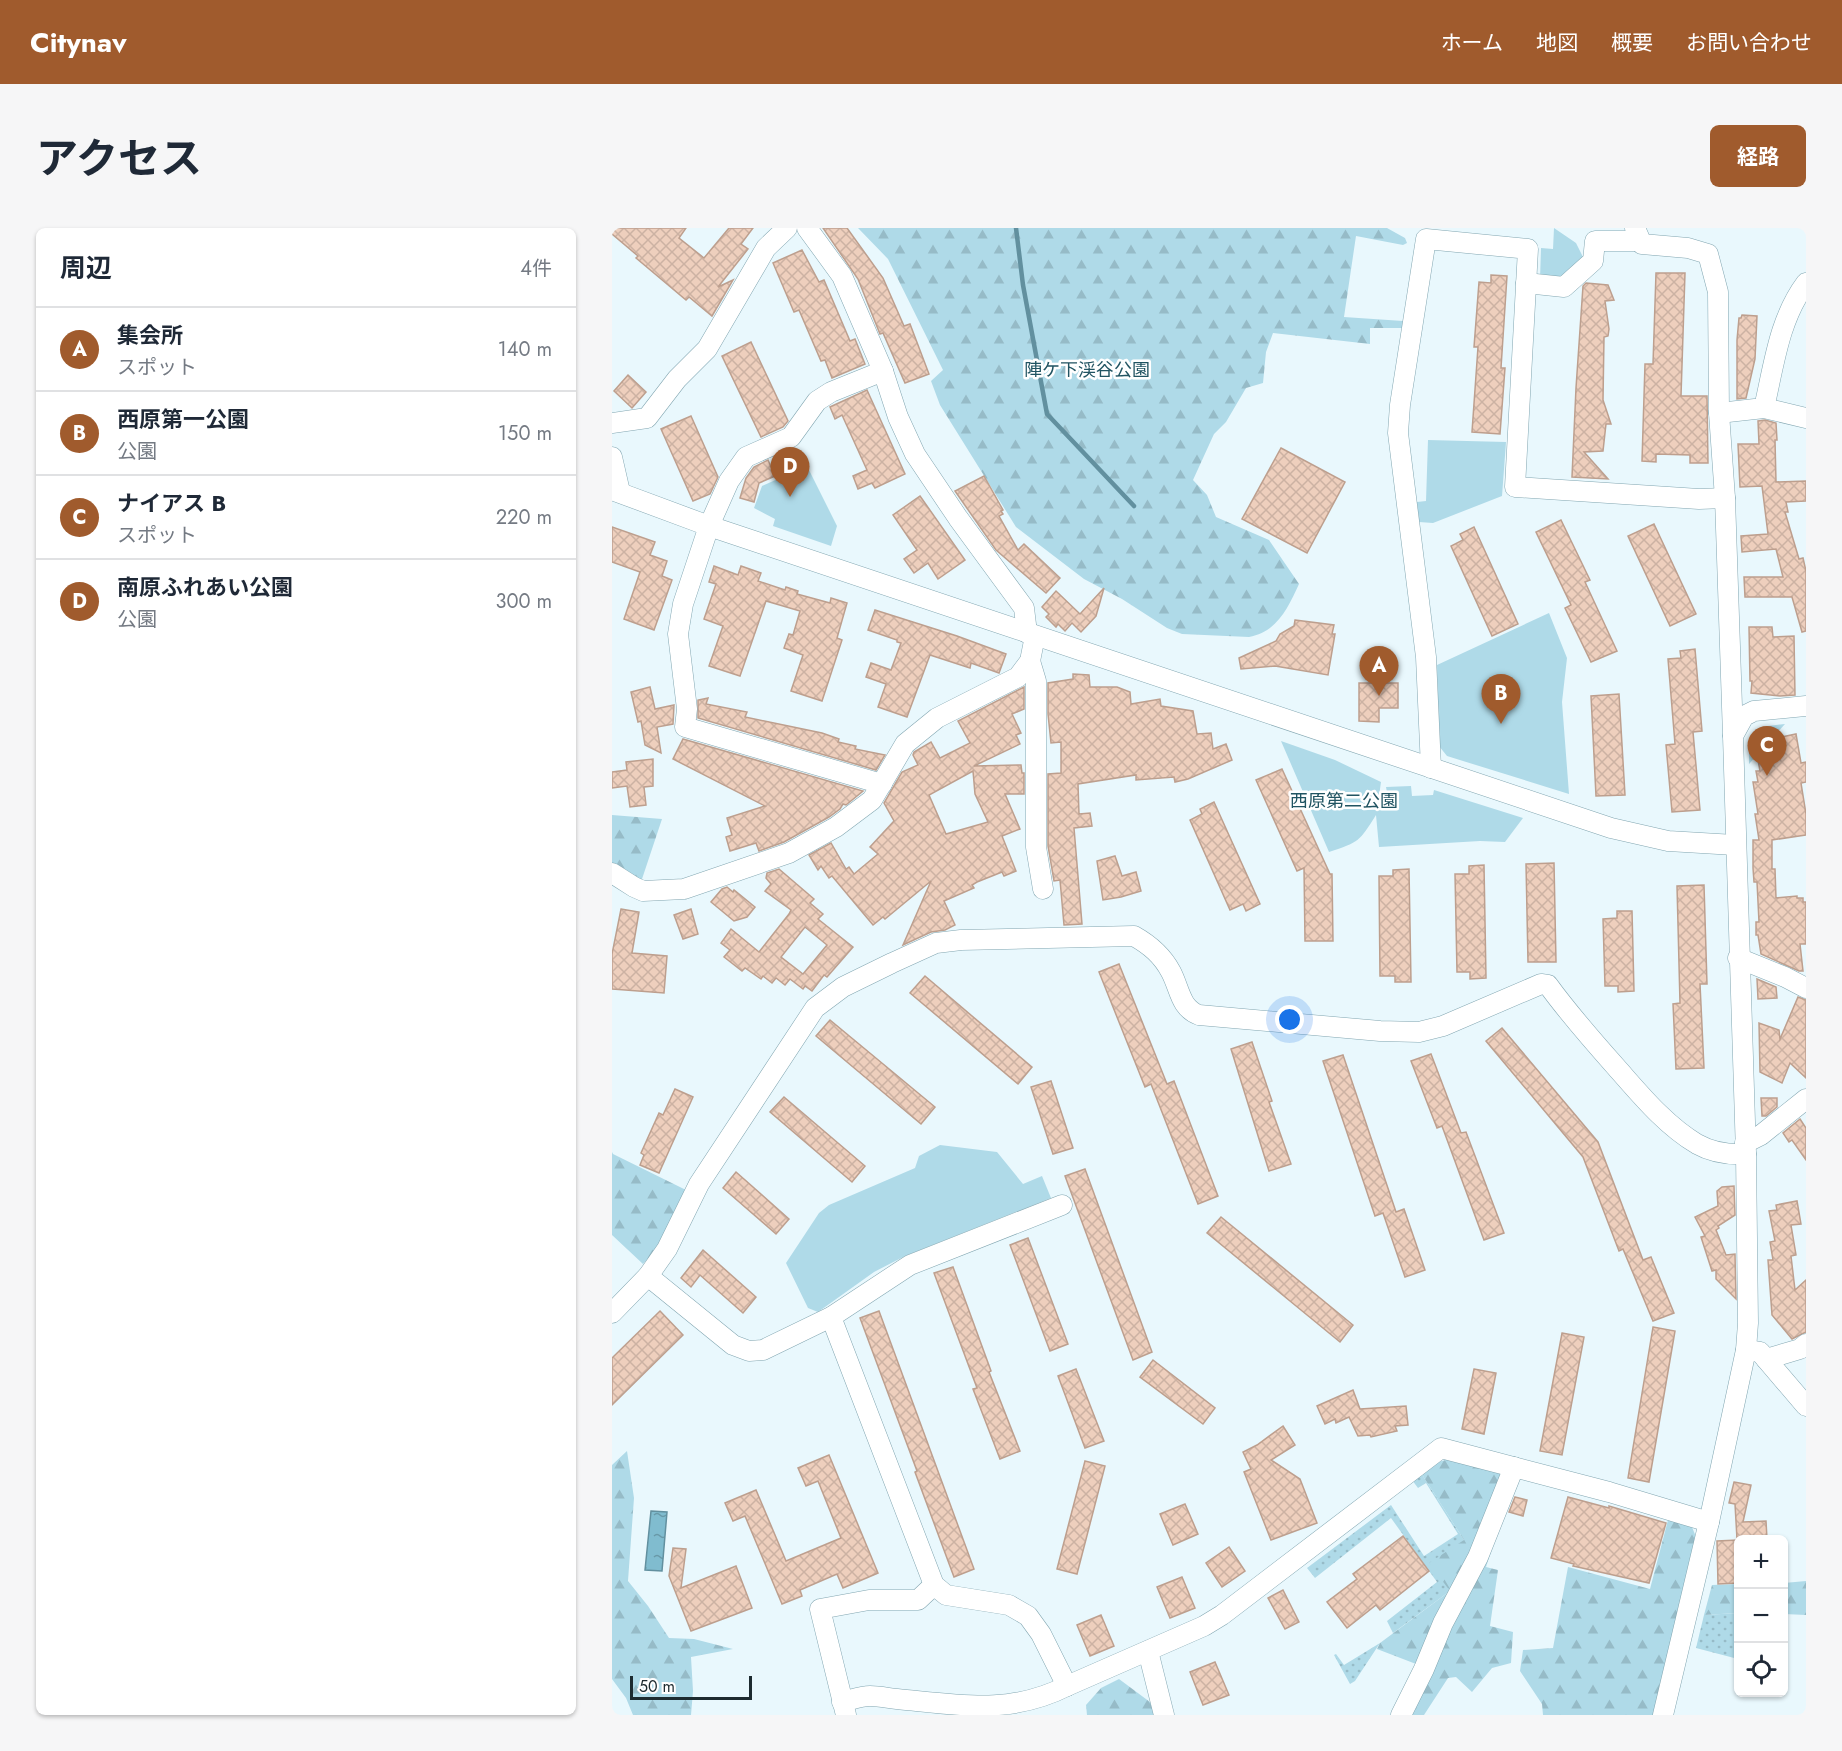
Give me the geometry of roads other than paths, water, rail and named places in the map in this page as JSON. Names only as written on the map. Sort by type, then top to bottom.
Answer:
[{"type":"street","points":[[612,423],[647,418],[677,379],[707,349],[766,248],[787,228]]},
{"type":"street","points":[[807,228],[842,276],[884,372],[898,417],[915,454],[958,518],[1024,608],[1031,634],[1030,660],[1036,681],[1036,847],[1043,889]]},
{"type":"street","points":[[1526,284],[1564,287],[1593,261],[1595,241],[1638,234],[1642,244],[1688,248],[1708,254],[1718,292],[1719,413],[1725,498],[1733,736],[1749,1308],[1746,1350],[1709,1522],[1663,1715]]},
{"type":"street","points":[[1431,768],[1426,657],[1398,434],[1400,405],[1426,239],[1528,249],[1515,487],[1699,499],[1725,498]]},
{"type":"street","points":[[1764,408],[1784,322],[1806,282]]},
{"type":"street","points":[[882,784],[685,727],[687,709],[678,634],[683,604],[709,526],[729,481],[746,457],[791,437],[817,401],[831,392],[884,372]]},
{"type":"street","points":[[1719,413],[1764,408],[1806,418]]},
{"type":"street","points":[[612,457],[616,491],[709,526],[1611,828],[1668,840],[1735,845]]},
{"type":"street","points":[[612,873],[643,891],[684,889],[789,853],[836,827],[867,805],[905,744],[937,718],[1018,677],[1030,660]]},
{"type":"street","points":[[1733,736],[1744,716],[1754,711],[1806,706]]},
{"type":"street","points":[[612,1313],[648,1276],[668,1249],[699,1184],[815,1008],[843,987],[936,943],[961,940],[1134,936],[1153,947],[1171,972],[1182,1001],[1191,1013],[1199,1016],[1380,1031],[1419,1032],[1443,1026],[1541,984],[1548,985],[1603,1053],[1673,1127],[1698,1144],[1722,1154],[1745,1149],[1806,1099]]},
{"type":"street","points":[[1738,958],[1806,988]]},
{"type":"street","points":[[648,1276],[719,1336],[749,1351],[763,1350],[831,1317],[910,1265],[1062,1205]]},
{"type":"street","points":[[831,1317],[934,1585],[946,1595],[1009,1605],[1028,1616],[1041,1634],[1067,1686]]},
{"type":"street","points":[[1766,1359],[1800,1349],[1806,1344]]},
{"type":"street","points":[[1746,1350],[1760,1352],[1806,1407]]},
{"type":"street","points":[[934,1585],[918,1600],[869,1600],[820,1609],[844,1709],[869,1696],[920,1708],[1020,1709],[1054,1695],[1067,1686],[1204,1626],[1441,1448],[1709,1522]]},
{"type":"street","points":[[1401,1715],[1424,1670],[1443,1623],[1478,1557],[1514,1467]]},
{"type":"street","points":[[1148,1651],[1164,1715]]},
{"type":"water","points":[[651,1511],[667,1512],[662,1571],[645,1570]]},
{"type":"waterway","points":[[1016,228],[1023,285],[1047,414],[1134,506]]},
{"type":"place","name":"南原ふれあい公園","points":[[790,497]]},
{"type":"place","name":"集会所","points":[[1379,696]]},
{"type":"place","name":"西原第一公園","points":[[1501,724]]},
{"type":"place","name":"ナイアス B","points":[[1767,776]]},
{"type":"park label","name":"陣ケ下渓谷公園","points":[[1087,370]]},
{"type":"park label","name":"西原第二公園","points":[[1344,801]]}]
